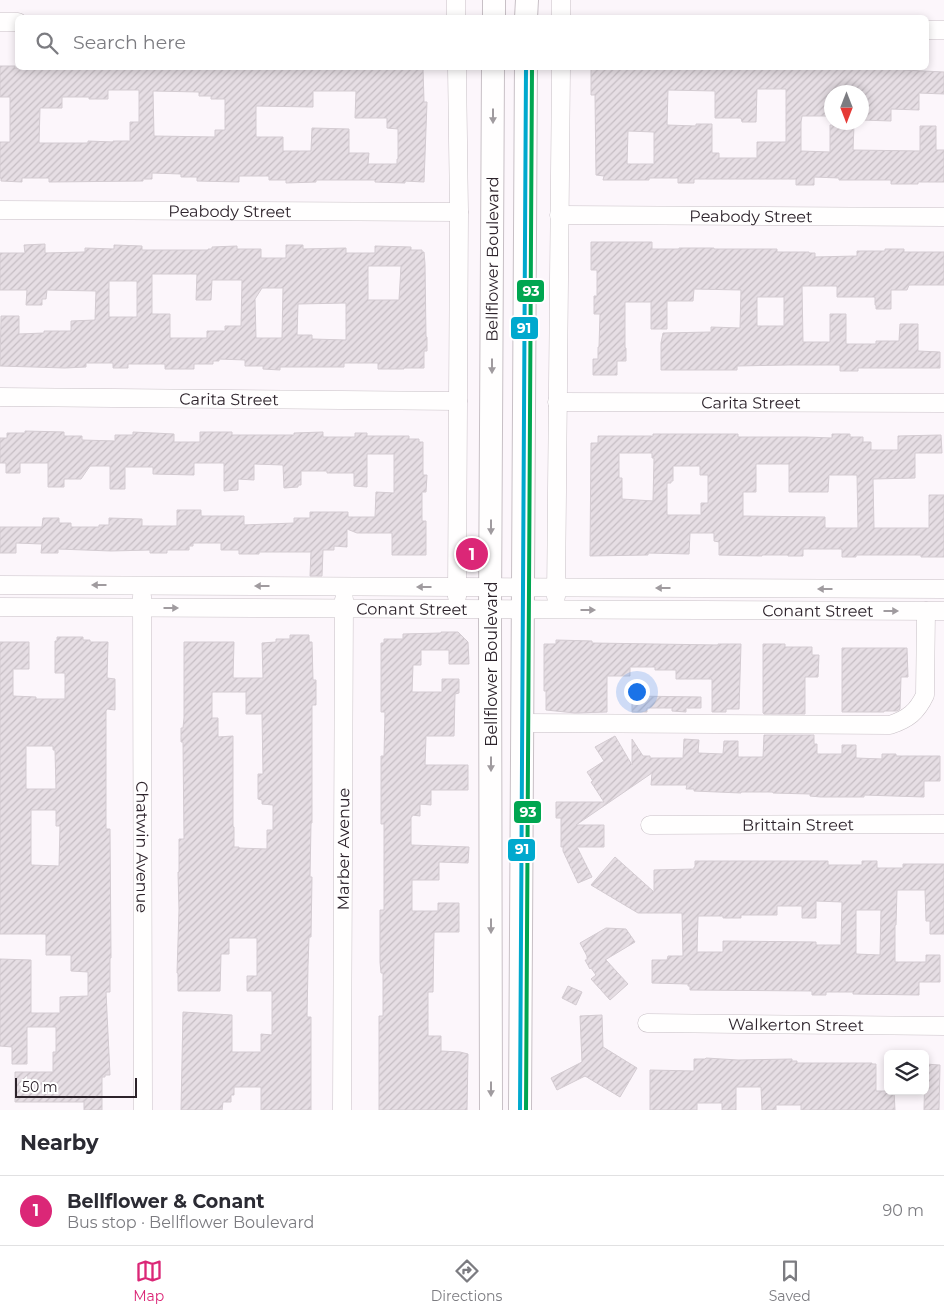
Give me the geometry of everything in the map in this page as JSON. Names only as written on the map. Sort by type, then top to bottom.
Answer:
[{"type":"main road","points":[[494,0],[494,15]]},
{"type":"main road","points":[[526,0],[526,15]]},
{"type":"main road","name":"Bellflower Boulevard","points":[[491,1110],[490,610],[494,70]]},
{"type":"main road","name":"Bellflower Boulevard","points":[[520,1110],[526,70]]},
{"type":"street","points":[[456,0],[456,15]]},
{"type":"street","points":[[561,0],[561,15]]},
{"type":"street","points":[[0,22],[15,22]]},
{"type":"street","points":[[929,30],[944,30]]},
{"type":"street","name":"Bellflower Boulevard","points":[[457,70],[459,212],[457,610]]},
{"type":"street","points":[[556,610],[560,70]]},
{"type":"street","name":"Peabody Street","points":[[0,210],[459,212]]},
{"type":"street","name":"Peabody Street","points":[[559,215],[944,216]]},
{"type":"street","name":"Carita Street","points":[[0,397],[458,401]]},
{"type":"street","name":"Carita Street","points":[[557,402],[944,402]]},
{"type":"street","name":"Conant Street","points":[[0,585],[944,589]]},
{"type":"street","name":"Chatwin Avenue","points":[[142,586],[143,1110]]},
{"type":"street","name":"Marber Avenue","points":[[342,1110],[344,586]]},
{"type":"street","name":"Conant Street","points":[[0,607],[944,611]]},
{"type":"street","points":[[522,723],[890,725],[903,721],[912,714],[920,705],[925,695],[926,611]]},
{"type":"street","name":"Brittain Street","points":[[650,825],[944,824]]},
{"type":"street","name":"Walkerton Street","points":[[647,1023],[944,1026]]},
{"type":"building","points":[[0,66],[15,66],[15,70],[423,70],[424,102],[427,102],[424,182],[316,180],[316,182],[286,183],[286,180],[269,180],[269,176],[239,176],[239,182],[197,181],[197,177],[181,177],[181,174],[152,173],[152,179],[143,179],[143,181],[49,182],[49,178],[22,178],[22,182],[1,181],[0,142],[10,142],[10,97],[0,97]],"holes":[[[108,90],[139,90],[139,122],[130,122],[130,141],[39,143],[40,108],[62,108],[62,97],[108,99]],[[153,91],[199,92],[199,96],[211,96],[211,99],[225,99],[225,130],[215,130],[215,137],[154,136]],[[313,91],[356,91],[355,118],[387,118],[387,128],[398,129],[397,164],[368,164],[369,153],[349,153],[349,129],[312,128],[311,151],[283,151],[283,137],[256,137],[256,106],[313,107]]]},
{"type":"building","points":[[591,70],[903,70],[944,72],[944,94],[919,93],[919,110],[891,109],[891,121],[869,120],[869,85],[824,85],[824,116],[802,116],[801,151],[830,152],[830,130],[854,130],[853,150],[920,151],[920,126],[936,126],[936,150],[944,150],[944,182],[891,184],[891,180],[839,180],[839,178],[814,177],[814,185],[796,185],[796,179],[694,179],[694,183],[678,183],[678,178],[603,180],[604,176],[596,175],[595,95],[591,95]],"holes":[[[757,89],[786,89],[786,142],[757,142],[757,158],[719,158],[719,153],[712,153],[712,124],[696,124],[696,126],[667,125],[668,90],[715,91],[715,118],[741,118],[742,122],[756,122]],[[628,131],[654,132],[654,164],[627,164]]]},
{"type":"building","points":[[591,242],[652,242],[652,249],[777,249],[777,252],[815,253],[815,257],[857,256],[857,251],[885,251],[885,249],[904,249],[904,252],[944,252],[944,285],[909,285],[907,290],[891,290],[891,309],[876,309],[875,297],[837,297],[837,286],[802,286],[803,342],[830,342],[830,314],[846,314],[846,344],[876,344],[876,341],[899,341],[900,324],[918,324],[918,351],[940,352],[940,368],[858,368],[858,371],[840,371],[840,365],[788,365],[737,366],[737,370],[661,370],[663,333],[711,332],[711,327],[740,328],[741,290],[694,289],[693,301],[667,301],[667,329],[651,329],[651,302],[625,302],[626,361],[617,361],[617,375],[593,375],[593,359],[598,359],[600,314],[594,314],[594,296],[597,296],[597,270],[591,270]],"holes":[[[757,297],[784,297],[784,326],[757,326]]]},
{"type":"building","points":[[45,244],[45,253],[85,252],[85,248],[114,249],[114,245],[142,246],[142,250],[208,250],[212,249],[212,247],[237,246],[237,249],[261,249],[261,258],[286,258],[286,245],[303,245],[303,249],[346,248],[346,253],[375,253],[375,246],[411,247],[411,250],[422,250],[424,252],[425,264],[427,337],[427,351],[424,351],[424,368],[378,369],[378,363],[344,363],[344,367],[280,367],[280,370],[263,369],[263,366],[245,366],[245,360],[219,359],[219,361],[213,361],[213,364],[194,364],[194,369],[165,369],[165,364],[128,364],[128,368],[113,368],[113,363],[86,363],[86,367],[65,368],[0,366],[1,316],[19,316],[19,334],[44,333],[44,331],[71,331],[71,321],[95,320],[96,291],[47,290],[46,299],[42,299],[42,305],[26,305],[27,290],[0,290],[0,253],[25,253],[24,245]],"holes":[[[368,266],[401,266],[399,300],[368,300]],[[152,274],[197,274],[196,300],[211,300],[212,280],[242,280],[241,326],[225,326],[225,331],[207,331],[207,338],[170,338],[170,314],[152,314]],[[109,281],[137,281],[137,317],[109,317]],[[262,288],[283,288],[282,338],[256,338],[255,299]],[[346,303],[346,340],[312,339],[312,335],[297,335],[298,304]]]},
{"type":"building","points":[[25,431],[64,432],[64,436],[82,436],[82,440],[115,441],[115,435],[133,435],[133,432],[174,434],[174,442],[200,442],[200,432],[232,432],[232,435],[294,435],[294,433],[323,432],[323,437],[355,437],[355,433],[367,433],[367,436],[409,436],[409,439],[419,439],[419,442],[423,442],[423,475],[427,475],[426,492],[422,492],[422,521],[426,521],[426,555],[392,555],[392,533],[357,533],[347,529],[347,547],[334,546],[334,550],[323,550],[322,576],[310,576],[311,552],[239,554],[239,550],[221,550],[221,543],[193,543],[193,546],[189,546],[189,550],[167,550],[167,553],[150,553],[150,550],[58,549],[58,553],[41,553],[42,544],[16,543],[16,553],[0,553],[0,527],[42,527],[43,518],[59,518],[59,523],[71,523],[71,527],[109,525],[109,518],[142,519],[142,526],[177,526],[177,510],[201,510],[201,516],[244,516],[244,525],[294,523],[294,518],[310,518],[310,512],[348,512],[348,517],[375,517],[376,492],[394,493],[394,454],[367,454],[367,487],[354,486],[354,473],[301,471],[301,485],[284,488],[283,465],[254,464],[254,480],[238,479],[238,490],[224,491],[224,463],[194,463],[194,475],[153,474],[153,467],[125,467],[125,489],[110,489],[110,466],[90,466],[81,479],[64,479],[64,487],[48,487],[48,463],[20,463],[20,473],[6,473],[6,463],[0,463],[0,438],[7,438],[7,433],[25,433]]},
{"type":"building","points":[[653,434],[738,434],[738,437],[832,438],[832,434],[850,434],[850,437],[863,437],[863,442],[871,442],[871,450],[898,450],[898,436],[941,435],[942,453],[915,453],[915,478],[873,479],[874,528],[929,528],[929,495],[944,495],[944,557],[856,555],[856,557],[842,557],[842,549],[803,549],[803,556],[719,555],[719,542],[714,541],[714,533],[690,533],[689,554],[648,553],[648,555],[590,556],[591,443],[598,443],[598,436],[653,436]],"holes":[[[619,453],[652,453],[652,458],[654,458],[653,501],[622,499],[622,478],[619,478]],[[756,464],[789,464],[789,492],[828,492],[829,475],[857,475],[858,528],[825,528],[825,517],[743,516],[743,492],[756,492]],[[673,466],[700,466],[700,475],[708,475],[708,503],[701,503],[701,515],[667,515],[667,483],[673,481]]]},
{"type":"building","points":[[458,632],[468,642],[469,664],[449,664],[449,650],[421,650],[421,665],[413,665],[412,692],[442,692],[442,679],[459,679],[459,693],[455,694],[454,736],[426,736],[425,765],[468,765],[468,790],[431,790],[431,805],[420,804],[420,816],[412,815],[411,817],[411,845],[469,847],[468,863],[439,862],[439,880],[412,880],[412,911],[438,911],[438,903],[459,903],[459,932],[434,932],[433,992],[428,992],[428,1036],[441,1036],[441,1051],[468,1054],[467,1110],[379,1110],[379,1016],[383,1016],[380,910],[384,910],[384,824],[381,824],[381,756],[384,756],[385,712],[381,712],[381,643],[384,643],[384,639],[403,639],[403,634]]},
{"type":"building","points":[[290,635],[309,635],[309,642],[312,642],[313,680],[316,680],[316,705],[312,705],[310,877],[312,877],[307,1017],[311,1017],[311,1110],[261,1110],[261,1087],[234,1087],[234,1095],[231,1095],[231,1102],[223,1102],[222,1110],[181,1110],[183,1012],[232,1015],[232,1052],[261,1052],[261,1034],[272,1035],[272,991],[247,991],[247,976],[257,976],[257,938],[229,938],[229,954],[221,954],[220,991],[178,991],[179,839],[184,839],[183,742],[181,742],[181,728],[183,728],[184,718],[184,642],[234,642],[233,678],[263,678],[262,643],[276,642],[276,639],[290,639]],"holes":[[[212,692],[246,692],[246,714],[262,714],[263,774],[258,774],[258,799],[262,800],[262,804],[273,805],[273,830],[267,830],[267,849],[234,847],[233,736],[218,737],[218,718],[212,718]]]},
{"type":"building","points":[[57,637],[83,637],[83,640],[90,640],[90,642],[108,642],[107,678],[115,679],[115,710],[107,709],[106,711],[106,829],[110,829],[111,958],[110,992],[106,992],[110,1075],[102,1077],[102,1110],[84,1110],[84,1102],[15,1102],[15,1072],[53,1072],[53,1052],[56,1052],[56,1027],[27,1027],[27,1064],[12,1064],[12,1047],[0,1046],[0,959],[31,960],[31,1013],[60,1013],[60,997],[88,996],[88,972],[71,971],[71,955],[46,955],[46,934],[0,934],[0,642],[29,642],[29,669],[13,669],[13,696],[36,697],[36,699],[65,699],[65,673],[55,673],[55,641],[57,641]],"holes":[[[26,746],[53,746],[53,750],[55,750],[56,789],[26,789]],[[31,810],[56,810],[56,826],[60,826],[59,866],[31,865]]]},
{"type":"building","points":[[556,640],[592,641],[592,643],[741,644],[739,709],[726,709],[726,712],[712,712],[712,679],[676,679],[676,670],[655,670],[655,667],[630,667],[630,676],[607,676],[607,712],[575,713],[546,710],[544,644],[556,644]]},
{"type":"building","points":[[763,644],[785,644],[785,647],[812,647],[812,655],[819,655],[818,677],[805,677],[805,714],[763,713]]},
{"type":"building","points":[[842,648],[907,648],[908,677],[901,677],[900,709],[884,712],[842,712]]},
{"type":"building","points":[[632,696],[701,697],[701,708],[686,708],[686,712],[672,711],[672,708],[647,708],[647,712],[632,712]]},
{"type":"building","points":[[764,735],[814,735],[814,744],[817,744],[817,754],[842,754],[842,745],[856,745],[856,758],[882,759],[882,754],[896,754],[896,756],[940,756],[940,781],[924,781],[924,797],[864,795],[864,797],[821,797],[810,796],[810,794],[773,792],[694,791],[694,789],[686,789],[687,785],[651,785],[652,773],[576,825],[604,825],[604,847],[577,847],[592,877],[578,883],[563,851],[563,847],[561,847],[561,818],[556,818],[556,802],[604,802],[587,772],[604,761],[595,747],[615,736],[632,765],[632,739],[643,756],[650,756],[650,758],[683,758],[684,739],[699,740],[698,753],[723,754],[724,741],[738,741],[738,757],[763,757]]},
{"type":"building","points":[[615,857],[654,892],[654,870],[694,869],[695,861],[828,861],[828,865],[862,865],[862,861],[877,861],[877,868],[903,868],[903,864],[944,864],[944,934],[930,934],[930,921],[926,921],[925,890],[897,890],[895,925],[895,962],[926,962],[926,955],[940,955],[940,982],[919,982],[919,995],[826,992],[826,995],[812,995],[812,991],[690,990],[688,984],[652,983],[652,960],[667,960],[668,956],[683,956],[682,913],[638,913],[591,885]],"holes":[[[816,901],[842,902],[841,945],[816,945],[816,942],[723,941],[723,952],[697,952],[698,916],[741,918],[741,915],[777,915],[777,906],[802,906],[802,918],[816,918]],[[856,910],[881,910],[880,955],[856,954]]]},
{"type":"building","points":[[606,928],[626,929],[635,942],[605,960],[628,984],[610,1000],[591,979],[596,975],[585,960],[587,960],[587,956],[580,943]]},
{"type":"building","points":[[568,986],[582,992],[576,1005],[562,998]]},
{"type":"building","points":[[602,1015],[603,1047],[637,1068],[620,1097],[585,1076],[557,1090],[551,1078],[582,1062],[580,1016]]},
{"type":"building","points":[[694,1059],[792,1059],[792,1061],[797,1061],[797,1063],[876,1064],[876,1091],[884,1091],[884,1095],[894,1095],[895,1110],[801,1110],[801,1105],[776,1105],[776,1110],[762,1110],[761,1087],[736,1087],[736,1110],[722,1110],[722,1103],[697,1103],[697,1110],[650,1110],[650,1070],[694,1071]]},
{"type":"building","points":[[929,1064],[940,1065],[939,1110],[924,1110],[924,1095],[929,1095]]},
{"type":"transit line","name":"91","points":[[520,1110],[526,70]]},
{"type":"transit line","name":"93","points":[[526,1110],[532,70]]},
{"type":"place","name":"Bellflower & Conant","points":[[472,554]]}]
